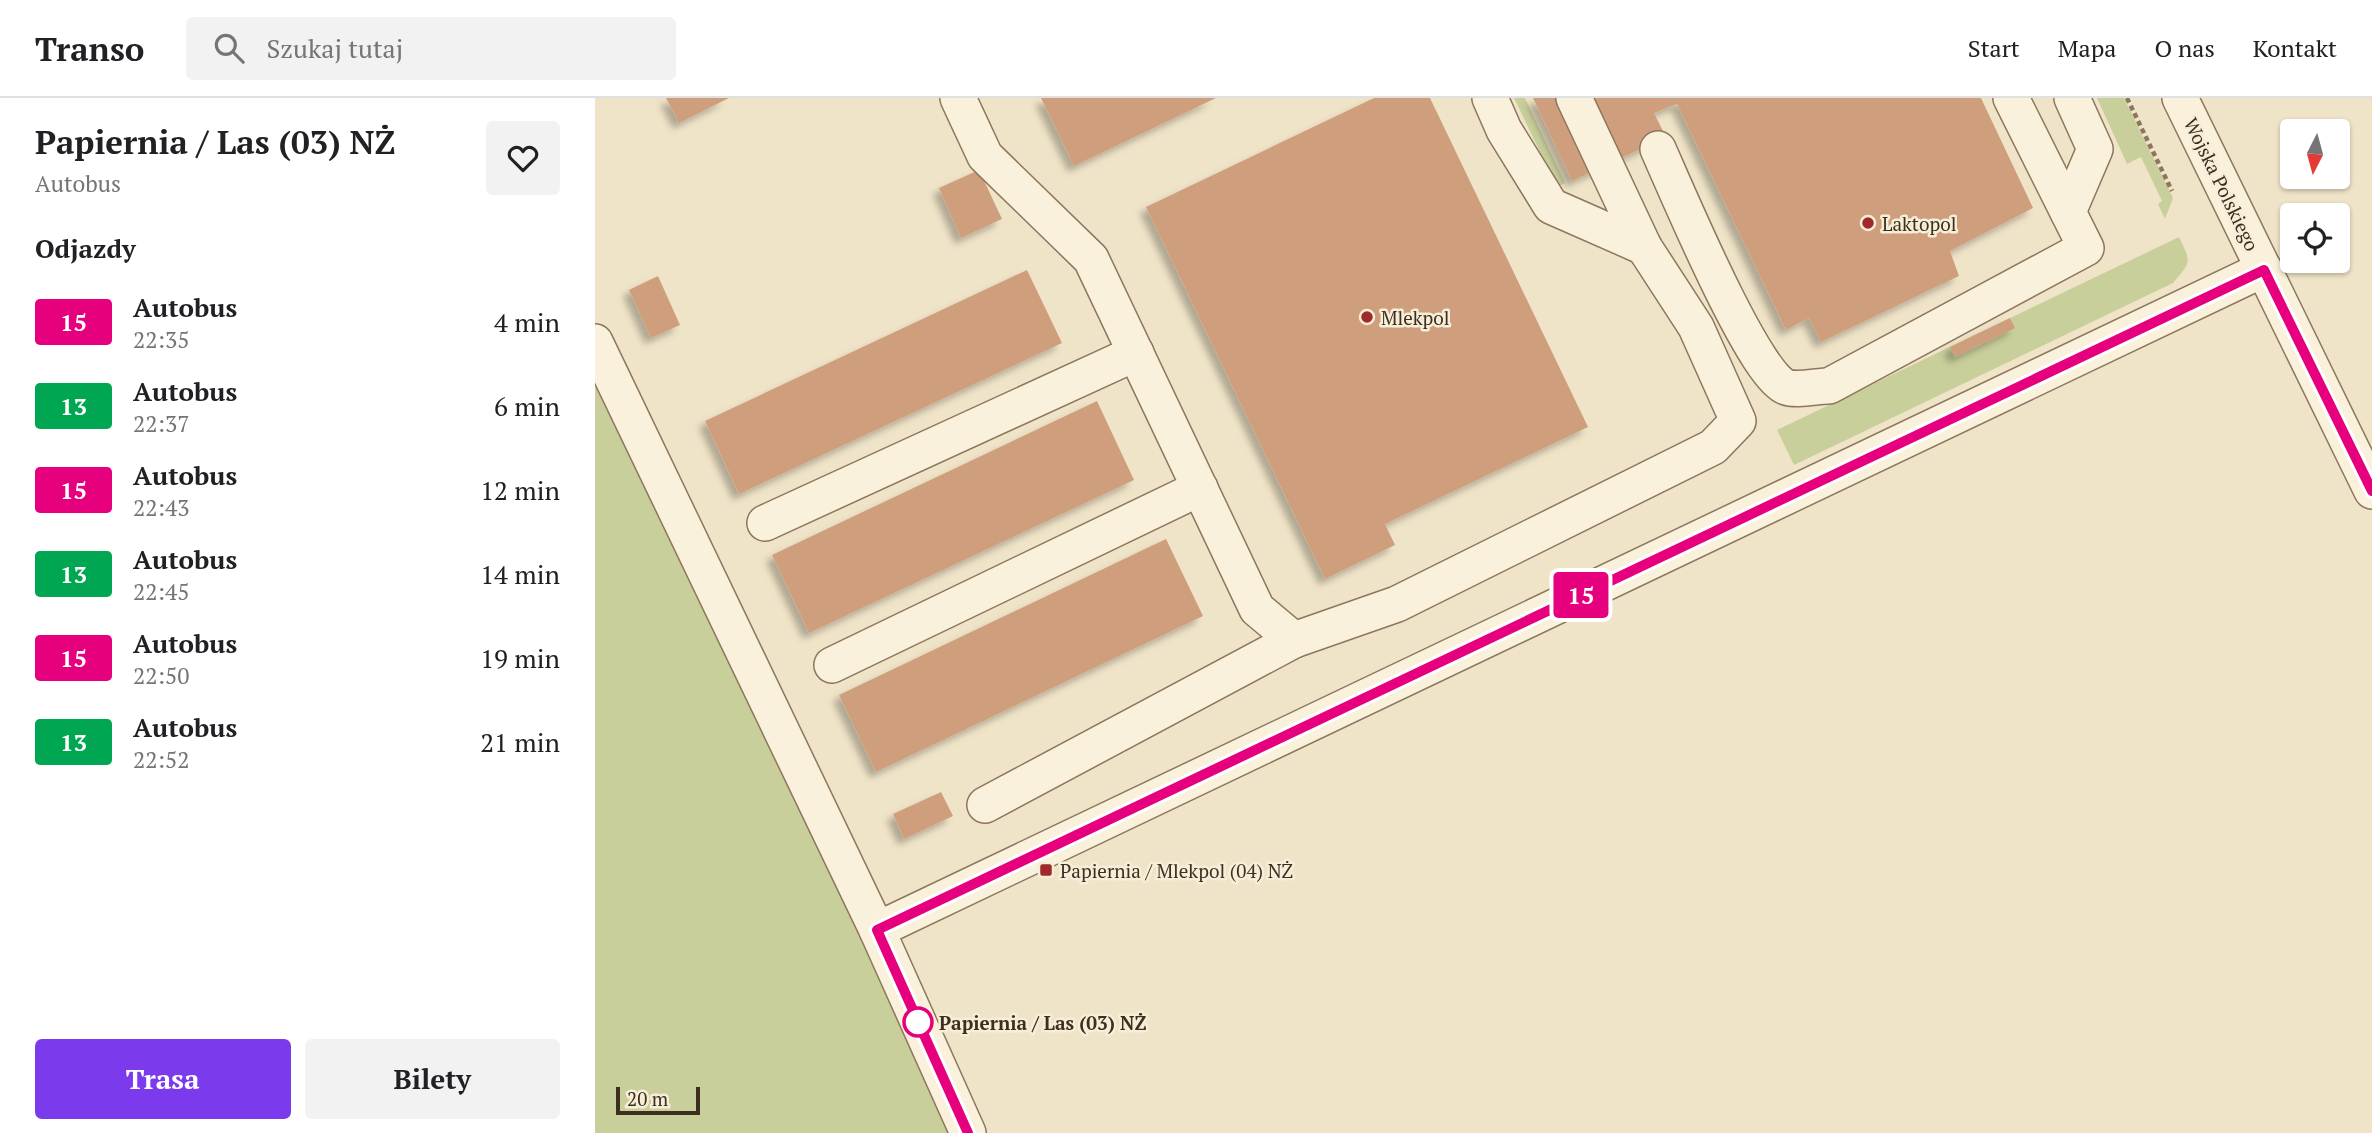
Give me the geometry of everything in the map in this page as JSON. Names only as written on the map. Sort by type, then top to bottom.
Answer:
[{"type":"street","points":[[958,98],[985,156],[1091,258],[1257,609],[1294,640]]},
{"type":"street","points":[[1490,98],[1504,130],[1551,206],[1644,247]]},
{"type":"street","points":[[985,805],[1294,640],[1410,598],[1713,447],[1738,421],[1696,327],[1644,247],[1574,98]]},
{"type":"street","points":[[1658,149],[1742,329],[1771,377],[1787,387],[1829,386],[2086,248],[2011,98]]},
{"type":"street","points":[[2068,212],[2095,149],[2072,98]]},
{"type":"street","name":"Wojska Polskiego","points":[[2180,98],[2372,491]]},
{"type":"street","name":"Wojska Polskiego","points":[[877,930],[2264,270]]},
{"type":"street","points":[[595,342],[877,930],[968,1133]]},
{"type":"street","points":[[765,523],[1136,353]]},
{"type":"street","points":[[832,665],[1200,488]]},
{"type":"path","points":[[2127,98],[2172,191]]},
{"type":"green space","points":[[1514,98],[1525,98],[1565,183],[1557,187]]},
{"type":"green space","points":[[2097,98],[2124,98],[2173,198],[2165,219],[2158,204],[2162,201],[2141,157],[2127,164]]},
{"type":"green space","points":[[2179,237],[2188,261],[2173,283],[1794,465],[1777,430]]},
{"type":"green space","points":[[595,373],[955,1133],[595,1133]]},
{"type":"building","points":[[666,98],[729,98],[679,123]]},
{"type":"building","points":[[1041,98],[1216,98],[1074,166]]},
{"type":"building","name":"Mlekpol","points":[[1374,98],[1430,98],[1588,427],[1385,524],[1395,545],[1325,579],[1146,207]]},
{"type":"building","name":"Laktopol","points":[[1533,98],[1981,98],[2033,208],[1950,251],[1959,276],[1821,342],[1809,318],[1786,330],[1677,104],[1654,113],[1666,137],[1572,181]]},
{"type":"building","points":[[979,170],[1002,219],[961,238],[939,188]]},
{"type":"building","points":[[1027,270],[1062,343],[739,494],[705,421]]},
{"type":"building","points":[[658,276],[680,325],[651,338],[629,290]]},
{"type":"building","points":[[2010,318],[2015,328],[1955,357],[1950,347]]},
{"type":"building","points":[[1097,401],[1134,480],[809,633],[772,555]]},
{"type":"building","points":[[1166,539],[1203,616],[876,772],[839,695]]},
{"type":"building","points":[[941,792],[953,816],[904,839],[893,814]]},
{"type":"bus line","name":"15","points":[[968,1133],[877,930],[2264,270],[2372,491]]},
{"type":"place","name":"Laktopol","points":[[1868,223]]},
{"type":"place","name":"Mlekpol","points":[[1367,317]]},
{"type":"place","name":"Papiernia / Mlekpol (04) NŻ","points":[[1046,870]]},
{"type":"place","name":"Papiernia / Las (03) NŻ","points":[[918,1022]]}]
